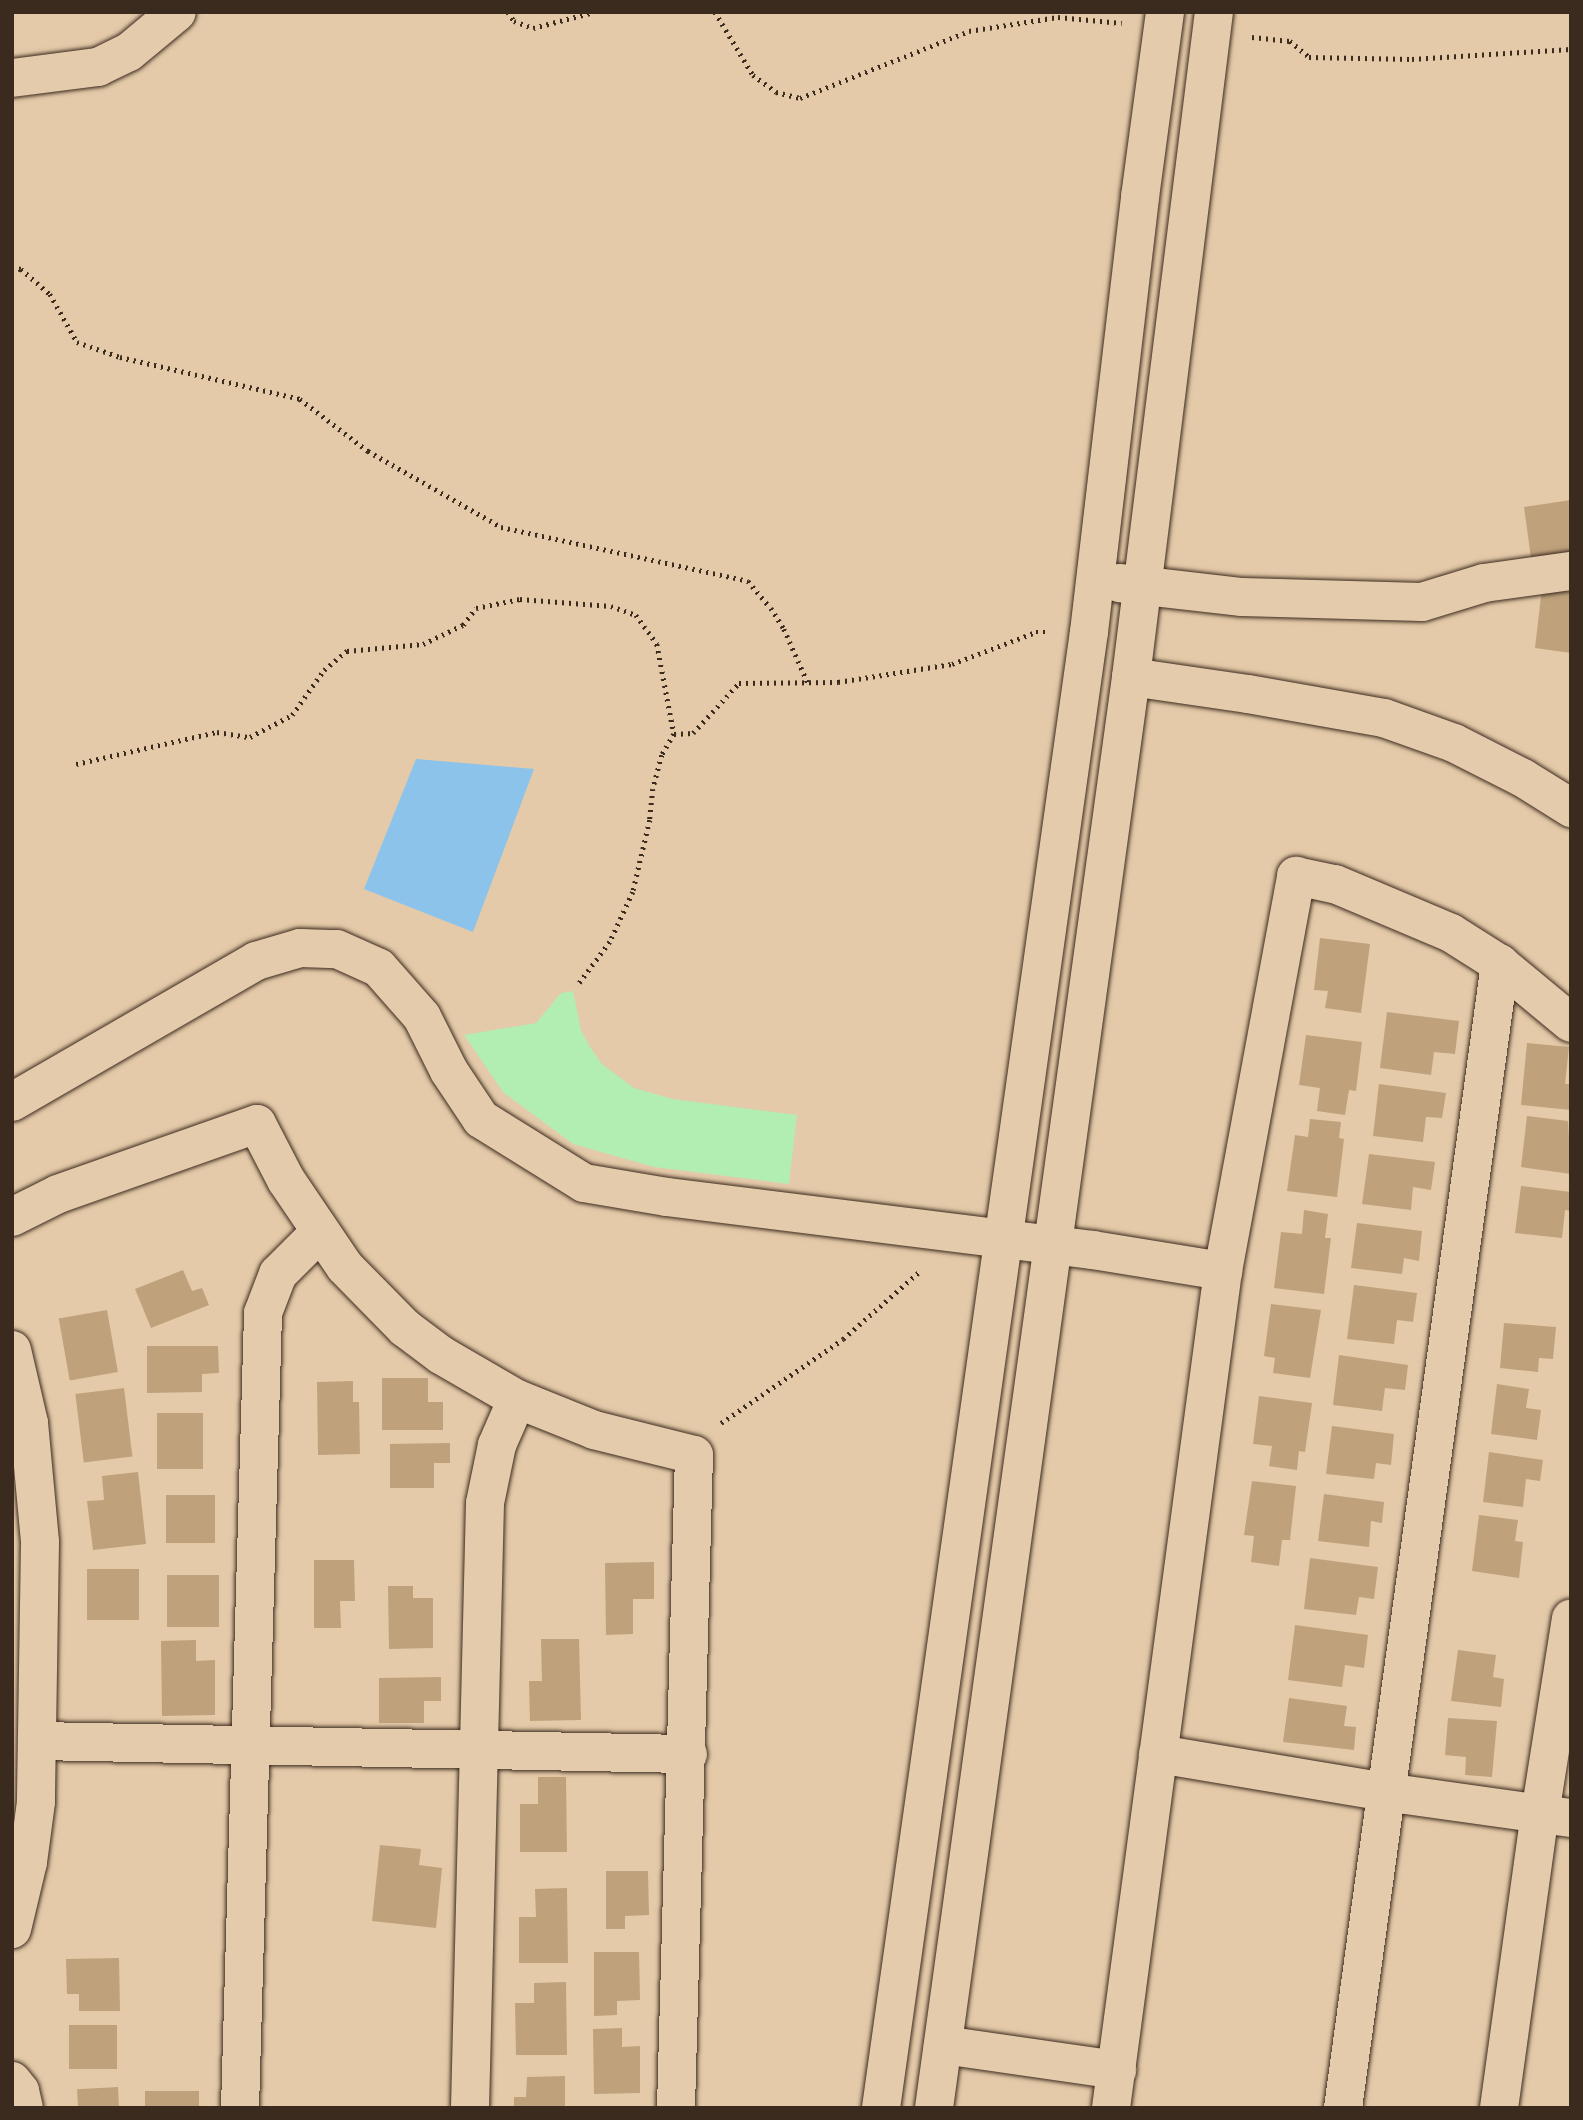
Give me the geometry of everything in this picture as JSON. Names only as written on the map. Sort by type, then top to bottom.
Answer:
[{"type":"street","points":[[12,78],[98,66],[130,52],[177,12]]},
{"type":"street","points":[[881,2108],[1096,581],[1140,197],[1164,20]]},
{"type":"street","points":[[934,2108],[1055,1247],[1131,677],[1212,23]]},
{"type":"street","points":[[1096,581],[1143,584],[1242,597],[1422,602],[1484,583],[1571,571]]},
{"type":"street","points":[[1131,677],[1384,718],[1454,743],[1523,778],[1571,808]]},
{"type":"street","points":[[1111,2108],[1223,1271],[1296,876],[1335,884],[1451,933],[1500,964],[1571,1023]]},
{"type":"street","points":[[12,1102],[257,961],[300,948],[337,949],[379,968],[422,1017],[449,1071],[481,1118],[584,1183],[667,1197],[961,1234],[1223,1271]]},
{"type":"street","points":[[1343,2108],[1500,964]]},
{"type":"street","points":[[12,1217],[58,1194],[257,1124],[286,1180],[319,1233],[345,1267],[405,1328],[441,1355],[517,1399],[594,1430],[694,1455],[688,1754],[676,2108]]},
{"type":"street","points":[[240,2108],[253,1747],[263,1313],[278,1275],[319,1233]]},
{"type":"street","points":[[12,1350],[29,1423],[26,1543],[38,1741],[32,1838],[12,1929]]},
{"type":"street","points":[[470,2108],[485,1503],[497,1446],[517,1399]]},
{"type":"street","points":[[1499,2108],[1555,1816],[1571,1618]]},
{"type":"street","points":[[38,1741],[688,1754]]},
{"type":"street","points":[[1158,1754],[1385,1792],[1555,1816]]},
{"type":"street","points":[[943,2045],[1117,2070]]},
{"type":"street","points":[[12,2081],[20,2091],[24,2108]]},
{"type":"path","points":[[508,12],[514,21],[533,28],[594,12]]},
{"type":"path","points":[[715,12],[753,75],[776,93],[800,97],[969,31],[1058,17],[1164,20]]},
{"type":"path","points":[[1212,23],[1290,41],[1309,57],[1412,59],[1571,49]]},
{"type":"path","points":[[12,267],[21,269],[50,294],[77,342],[120,357],[300,399],[368,451],[501,527],[748,581],[771,608],[784,629],[807,683]]},
{"type":"path","points":[[76,764],[217,732],[250,737],[292,715],[324,670],[347,651],[423,644],[463,625],[475,608],[520,599],[611,606],[636,615],[657,644],[674,734],[662,755],[653,789],[650,820],[633,892],[610,942],[579,985]]},
{"type":"path","points":[[674,734],[693,733],[739,683],[838,682],[952,664],[1036,632],[1089,632]]},
{"type":"path","points":[[694,1455],[724,1419],[843,1339],[961,1234]]},
{"type":"green space","points":[[573,991],[581,1030],[590,1047],[602,1064],[634,1088],[673,1099],[797,1115],[789,1184],[654,1167],[573,1144],[503,1092],[464,1035],[536,1023],[561,993]]},
{"type":"water","points":[[416,759],[534,769],[473,932],[364,889]]},
{"type":"building","points":[[1571,500],[1571,553],[1531,558],[1524,507]]},
{"type":"building","points":[[1542,588],[1571,592],[1571,653],[1535,648]]},
{"type":"building","points":[[1320,938],[1370,944],[1361,1013],[1325,1008],[1328,991],[1314,990]]},
{"type":"building","points":[[1387,1012],[1459,1021],[1455,1054],[1434,1052],[1431,1075],[1380,1068]]},
{"type":"building","points":[[1306,1035],[1362,1042],[1356,1091],[1349,1090],[1345,1115],[1317,1111],[1320,1088],[1299,1085]]},
{"type":"building","points":[[1527,1043],[1569,1047],[1565,1084],[1571,1084],[1571,1110],[1521,1105]]},
{"type":"building","points":[[1379,1084],[1446,1093],[1442,1118],[1426,1117],[1423,1142],[1373,1136]]},
{"type":"building","points":[[1527,1116],[1568,1121],[1571,1174],[1521,1167]]},
{"type":"building","points":[[1310,1119],[1341,1122],[1339,1138],[1344,1139],[1337,1197],[1287,1191],[1295,1135],[1308,1137]]},
{"type":"building","points":[[1369,1154],[1435,1162],[1431,1190],[1413,1187],[1411,1210],[1362,1204]]},
{"type":"building","points":[[1521,1186],[1571,1192],[1571,1211],[1565,1210],[1562,1238],[1515,1233]]},
{"type":"building","points":[[1304,1210],[1328,1214],[1325,1238],[1331,1238],[1324,1294],[1274,1288],[1281,1232],[1302,1234]]},
{"type":"building","points":[[1357,1223],[1422,1231],[1419,1261],[1404,1258],[1402,1274],[1351,1268]]},
{"type":"building","points":[[183,1270],[192,1291],[202,1288],[209,1305],[151,1328],[135,1289]]},
{"type":"building","points":[[1354,1285],[1417,1293],[1413,1322],[1397,1320],[1394,1344],[1347,1339]]},
{"type":"building","points":[[1271,1304],[1321,1310],[1310,1378],[1273,1373],[1275,1358],[1264,1356]]},
{"type":"building","points":[[107,1310],[118,1372],[70,1381],[59,1319]]},
{"type":"building","points":[[1504,1323],[1556,1327],[1553,1359],[1539,1358],[1538,1372],[1500,1368]]},
{"type":"building","points":[[147,1346],[218,1346],[219,1373],[202,1374],[202,1392],[147,1393]]},
{"type":"building","points":[[1339,1355],[1408,1365],[1405,1390],[1385,1388],[1382,1411],[1333,1405]]},
{"type":"building","points":[[382,1378],[428,1378],[428,1402],[443,1402],[443,1430],[382,1430]]},
{"type":"building","points":[[353,1381],[353,1402],[359,1402],[360,1454],[318,1455],[317,1382]]},
{"type":"building","points":[[1497,1384],[1529,1389],[1526,1408],[1541,1410],[1537,1440],[1491,1434]]},
{"type":"building","points":[[124,1388],[132,1456],[84,1462],[75,1394]]},
{"type":"building","points":[[1259,1396],[1312,1403],[1305,1452],[1299,1451],[1297,1470],[1269,1466],[1272,1446],[1253,1444]]},
{"type":"building","points":[[157,1413],[203,1413],[203,1469],[157,1469]]},
{"type":"building","points":[[1332,1426],[1394,1434],[1391,1465],[1376,1463],[1374,1479],[1326,1474]]},
{"type":"building","points":[[450,1443],[450,1463],[434,1463],[434,1488],[390,1488],[390,1444]]},
{"type":"building","points":[[1489,1452],[1543,1460],[1540,1481],[1526,1479],[1523,1507],[1483,1502]]},
{"type":"building","points":[[138,1472],[146,1544],[93,1550],[87,1501],[104,1500],[102,1476]]},
{"type":"building","points":[[1252,1481],[1296,1486],[1290,1540],[1282,1540],[1279,1566],[1251,1562],[1254,1536],[1244,1535]]},
{"type":"building","points":[[1324,1494],[1384,1502],[1382,1523],[1371,1521],[1369,1547],[1318,1541]]},
{"type":"building","points":[[166,1495],[215,1495],[215,1543],[166,1543]]},
{"type":"building","points":[[1479,1515],[1518,1520],[1515,1541],[1523,1542],[1519,1578],[1472,1571]]},
{"type":"building","points":[[1310,1558],[1378,1567],[1374,1599],[1359,1597],[1356,1615],[1304,1609]]},
{"type":"building","points":[[314,1560],[354,1560],[355,1601],[340,1601],[341,1628],[314,1628]]},
{"type":"building","points":[[654,1562],[654,1599],[633,1599],[633,1634],[606,1635],[605,1563]]},
{"type":"building","points":[[87,1569],[139,1569],[139,1620],[87,1620]]},
{"type":"building","points":[[167,1575],[219,1575],[219,1627],[167,1627]]},
{"type":"building","points":[[388,1586],[413,1586],[413,1598],[433,1598],[433,1648],[389,1649]]},
{"type":"building","points":[[1295,1625],[1368,1635],[1364,1668],[1345,1665],[1342,1687],[1288,1680]]},
{"type":"building","points":[[541,1639],[579,1639],[581,1720],[530,1721],[529,1681],[542,1681]]},
{"type":"building","points":[[196,1640],[196,1661],[215,1660],[215,1715],[162,1716],[161,1641]]},
{"type":"building","points":[[1458,1650],[1496,1655],[1493,1677],[1504,1679],[1501,1707],[1451,1701]]},
{"type":"building","points":[[441,1677],[441,1701],[424,1701],[424,1723],[379,1723],[379,1678]]},
{"type":"building","points":[[1289,1698],[1347,1706],[1344,1726],[1356,1727],[1354,1750],[1283,1742]]},
{"type":"building","points":[[1448,1718],[1497,1721],[1492,1777],[1465,1775],[1466,1757],[1445,1755]]},
{"type":"building","points":[[538,1777],[566,1777],[567,1852],[520,1852],[520,1804],[538,1804]]},
{"type":"building","points":[[380,1845],[421,1849],[419,1865],[442,1868],[436,1928],[372,1921]]},
{"type":"building","points":[[606,1871],[648,1871],[649,1915],[625,1916],[625,1929],[606,1929]]},
{"type":"building","points":[[567,1888],[568,1963],[519,1963],[519,1917],[536,1917],[535,1889]]},
{"type":"building","points":[[594,1952],[639,1952],[640,2000],[617,2001],[617,2015],[594,2016]]},
{"type":"building","points":[[119,1958],[120,2011],[79,2011],[79,1994],[67,1994],[66,1959]]},
{"type":"building","points":[[566,1982],[567,2055],[516,2055],[515,2003],[534,2003],[534,1983]]},
{"type":"building","points":[[69,2025],[117,2025],[117,2069],[69,2069]]},
{"type":"building","points":[[622,2028],[622,2047],[640,2046],[640,2093],[594,2094],[593,2029]]},
{"type":"building","points":[[565,2076],[565,2108],[514,2108],[514,2097],[526,2097],[527,2077]]},
{"type":"building","points":[[118,2087],[119,2108],[78,2108],[77,2089]]},
{"type":"building","points":[[145,2091],[199,2091],[199,2108],[145,2108]]}]
